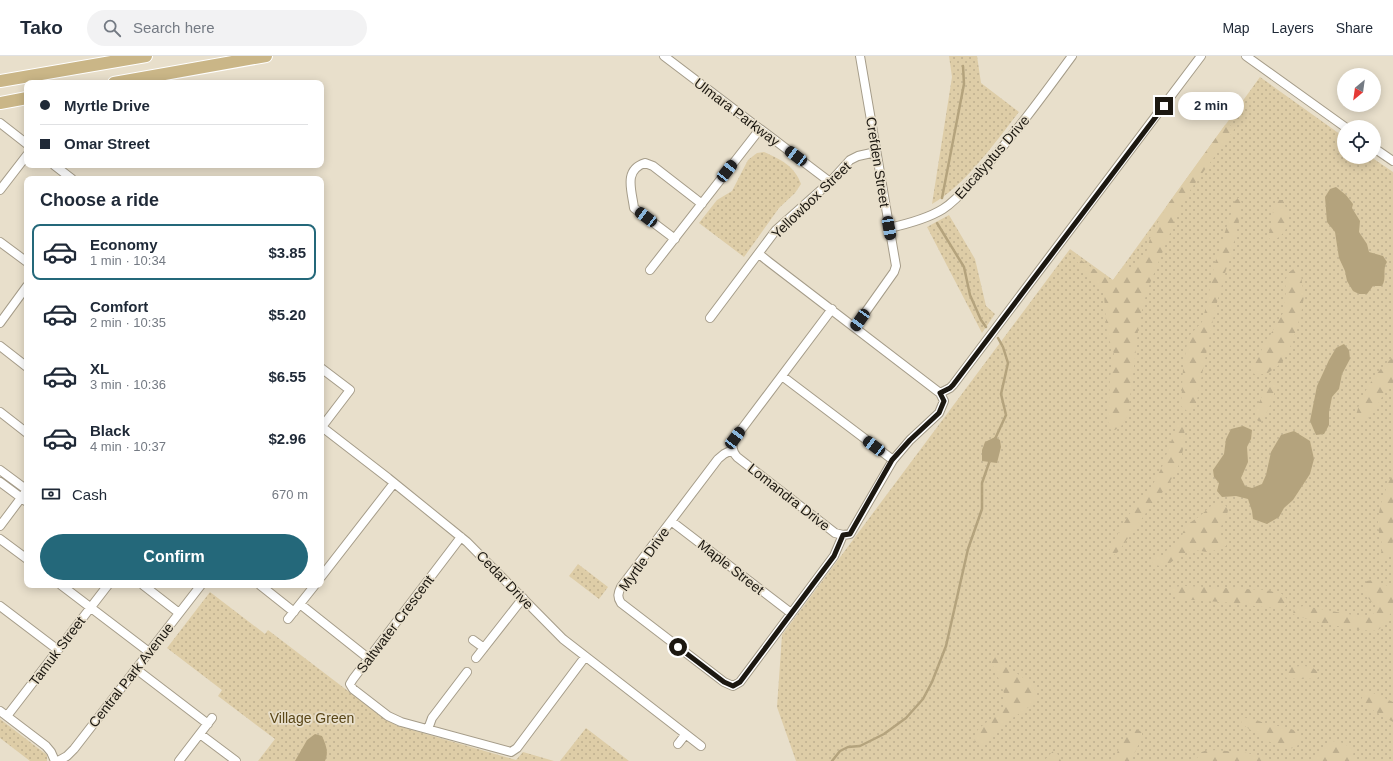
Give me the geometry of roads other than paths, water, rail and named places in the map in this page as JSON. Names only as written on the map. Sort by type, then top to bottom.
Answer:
[{"type":"main road","points":[[0,81],[146,56]]},
{"type":"main road","points":[[131,80],[266,56]]},
{"type":"main road","points":[[0,103],[24,99]]},
{"type":"street","name":"Ulmara Parkway","points":[[664,56],[830,182]]},
{"type":"street","name":"Crefden Street","points":[[855,327],[894,272],[896,266],[860,56]]},
{"type":"street","name":"Eucalyptus Drive","points":[[889,228],[923,219],[944,208],[958,197],[1025,120],[1072,56]]},
{"type":"street","points":[[759,254],[940,393],[953,385],[1201,56]]},
{"type":"street","points":[[1246,56],[1337,121]]},
{"type":"street","points":[[0,123],[24,142]]},
{"type":"street","points":[[650,270],[760,129]]},
{"type":"street","name":"Yellowbox Street","points":[[710,318],[776,230],[830,182],[850,160],[858,156],[876,152]]},
{"type":"street","points":[[1381,153],[1393,161]]},
{"type":"street","points":[[0,190],[24,159]]},
{"type":"street","points":[[674,239],[634,208],[630,178],[633,170],[645,163],[653,166],[702,204]]},
{"type":"street","points":[[58,168],[68,176]]},
{"type":"street","points":[[0,242],[24,260]]},
{"type":"street","points":[[0,322],[24,290]]},
{"type":"street","points":[[732,450],[732,444],[735,438],[832,310]]},
{"type":"street","points":[[0,346],[24,365]]},
{"type":"street","points":[[324,370],[350,390],[324,424]]},
{"type":"street","points":[[782,376],[892,460]]},
{"type":"street","name":"Lomandra Drive","points":[[732,450],[737,457],[836,533],[843,535],[850,534],[892,460],[910,440],[939,413],[944,401],[940,393]]},
{"type":"street","points":[[0,412],[24,431]]},
{"type":"street","name":"Cedar Drive","points":[[324,430],[394,483],[461,537],[563,640],[701,746]]},
{"type":"street","name":"Myrtle Drive","points":[[732,450],[718,459],[618,592],[618,598],[621,603],[724,682],[733,686],[740,682],[834,556],[843,535]]},
{"type":"street","points":[[0,470],[24,488]]},
{"type":"street","points":[[0,482],[24,500],[0,526]]},
{"type":"street","points":[[324,573],[394,483]]},
{"type":"street","name":"Maple Street","points":[[671,521],[791,613]]},
{"type":"street","name":"Saltwater Crescent","points":[[461,537],[368,658],[350,684],[353,689],[388,716],[401,722],[511,752],[517,748],[585,658]]},
{"type":"street","points":[[0,538],[24,557]]},
{"type":"street","points":[[65,588],[150,652]]},
{"type":"street","name":"Tamuk Street","points":[[7,716],[106,588]]},
{"type":"street","points":[[147,588],[180,613]]},
{"type":"street","name":"Central Park Avenue","points":[[57,761],[67,756],[74,749],[198,588]]},
{"type":"street","points":[[264,588],[294,612]]},
{"type":"street","points":[[288,620],[312,588]]},
{"type":"street","points":[[476,658],[523,598]]},
{"type":"street","points":[[300,604],[368,658]]},
{"type":"street","points":[[0,606],[58,650]]},
{"type":"street","points":[[473,640],[484,648]]},
{"type":"street","points":[[136,669],[210,721],[180,761]]},
{"type":"street","points":[[428,729],[432,718],[467,672]]},
{"type":"street","points":[[0,711],[46,746],[57,761]]},
{"type":"street","points":[[200,734],[236,761]]},
{"type":"street","points":[[678,744],[685,734]]},
{"type":"waterway","points":[[942,198],[964,84],[963,66]]},
{"type":"waterway","points":[[937,223],[964,267],[970,295],[981,320],[986,327]]},
{"type":"waterway","points":[[995,439],[1006,415],[1001,394],[1008,363],[1003,347],[998,338]]},
{"type":"waterway","points":[[832,761],[840,751],[848,747],[860,746],[884,734],[906,718],[923,699],[932,682],[946,646],[968,549],[982,509],[982,483],[990,460]]},
{"type":"park label","name":"Village Green","points":[[312,718]]}]
